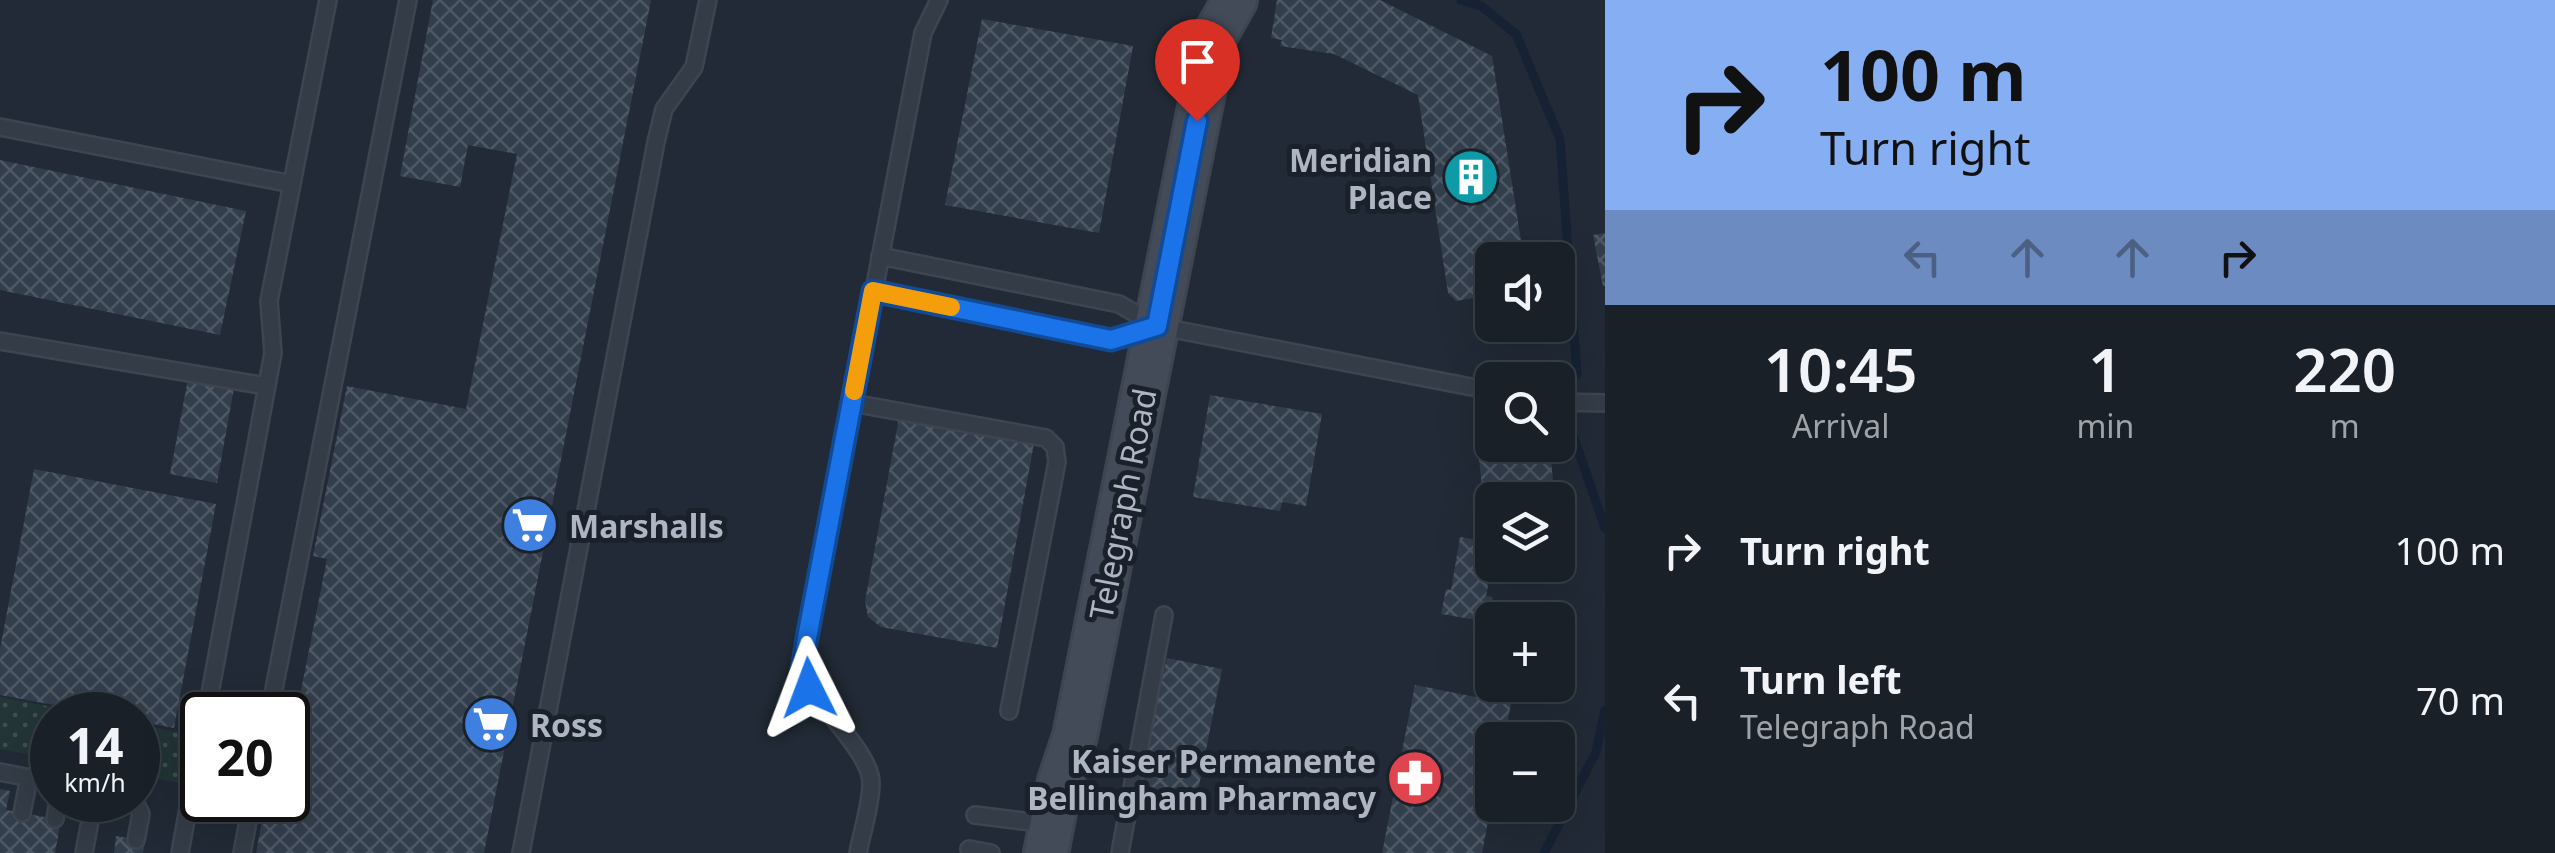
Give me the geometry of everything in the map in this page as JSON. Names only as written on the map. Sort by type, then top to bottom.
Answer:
[{"type":"street","name":"Telegraph Road","points":[[1057,843],[1157,326],[1208,18],[1236,0]]},
{"type":"lane","points":[[210,692],[273,352],[269,301],[328,0]]},
{"type":"lane","points":[[273,692],[408,0]]},
{"type":"lane","points":[[521,853],[656,142],[664,109],[694,67],[708,0]]},
{"type":"lane","points":[[858,853],[871,781],[867,765],[809,688],[802,669],[923,33],[939,0]]},
{"type":"lane","points":[[0,127],[292,184]]},
{"type":"lane","points":[[880,256],[1119,304],[1157,326],[1475,388]]},
{"type":"lane","points":[[873,291],[1111,340],[1157,326]]},
{"type":"lane","points":[[0,340],[266,386]]},
{"type":"lane","points":[[1575,402],[1605,403]]},
{"type":"lane","points":[[852,403],[1046,438],[1055,447],[1058,462],[1009,711]]},
{"type":"lane","points":[[1120,853],[1164,614]]},
{"type":"lane","points":[[0,772],[29,778],[22,813]]},
{"type":"lane","points":[[975,815],[1057,843]]},
{"type":"lane","points":[[84,853],[90,822]]},
{"type":"lane","points":[[136,840],[139,822]]},
{"type":"lane","points":[[180,853],[186,822]]},
{"type":"lane","points":[[242,853],[248,822]]},
{"type":"lane","points":[[969,849],[991,853]]},
{"type":"shaded area","points":[[0,697],[30,703],[30,755],[0,749]]},
{"type":"shaded area","points":[[160,728],[180,732],[180,783],[160,779]]},
{"type":"building","points":[[433,0],[651,0],[484,853],[256,853],[262,822],[310,822],[310,692],[301,692],[327,559],[313,556],[347,386],[466,409],[517,154],[468,145],[460,187],[400,176]]},
{"type":"building","name":"Meridian Place","points":[[1277,0],[1380,0],[1492,56],[1521,242],[1475,242],[1475,298],[1456,301],[1448,293],[1418,95],[1334,54],[1280,46],[1282,40],[1271,38]]},
{"type":"building","points":[[982,19],[1133,46],[1099,233],[945,205]]},
{"type":"building","points":[[0,160],[246,211],[220,335],[0,290]]},
{"type":"building","points":[[1605,233],[1605,286],[1603,286],[1593,235]]},
{"type":"building","points":[[188,379],[234,388],[217,483],[170,474]]},
{"type":"building","points":[[1210,395],[1322,414],[1306,506],[1282,502],[1280,511],[1193,497]]},
{"type":"building","points":[[899,418],[1034,443],[997,648],[881,627],[868,617],[865,601]]},
{"type":"building","points":[[1479,462],[1551,462],[1553,482],[1481,482]]},
{"type":"building","points":[[34,469],[216,504],[174,728],[160,725],[160,692],[30,692],[30,701],[0,695],[0,649]]},
{"type":"building","points":[[1460,537],[1475,540],[1475,582],[1489,582],[1486,596],[1493,597],[1492,602],[1475,602],[1475,620],[1441,614],[1446,589],[1451,590]]},
{"type":"building","points":[[1167,658],[1222,669],[1195,806],[1140,796],[1150,742],[1145,742]]},
{"type":"building","points":[[1415,685],[1475,697],[1475,702],[1511,704],[1508,722],[1475,722],[1475,822],[1488,822],[1482,853],[1382,853]]},
{"type":"building","points":[[0,789],[10,791],[6,810],[30,814],[30,822],[61,822],[55,853],[0,853]]},
{"type":"building","points":[[116,836],[145,841],[143,853],[114,853]]},
{"type":"waterway","points":[[1461,0],[1481,6],[1516,34],[1560,139],[1577,374]]},
{"type":"waterway","points":[[1575,441],[1605,528]]},
{"type":"waterway","points":[[1544,853],[1596,752],[1605,710]]},
{"type":"slow traffic","points":[[854,391],[873,291],[951,307]]},
{"type":"place","name":"Meridian Place","points":[[1471,177]]},
{"type":"place","name":"Marshalls","points":[[530,525]]},
{"type":"place","name":"Ross","points":[[491,724]]},
{"type":"place","name":"Kaiser Permanente Bellingham Pharmacy","points":[[1415,778]]},
{"type":"route","points":[[809,688],[802,669],[873,291],[1111,340],[1157,326],[1197,121]]}]
